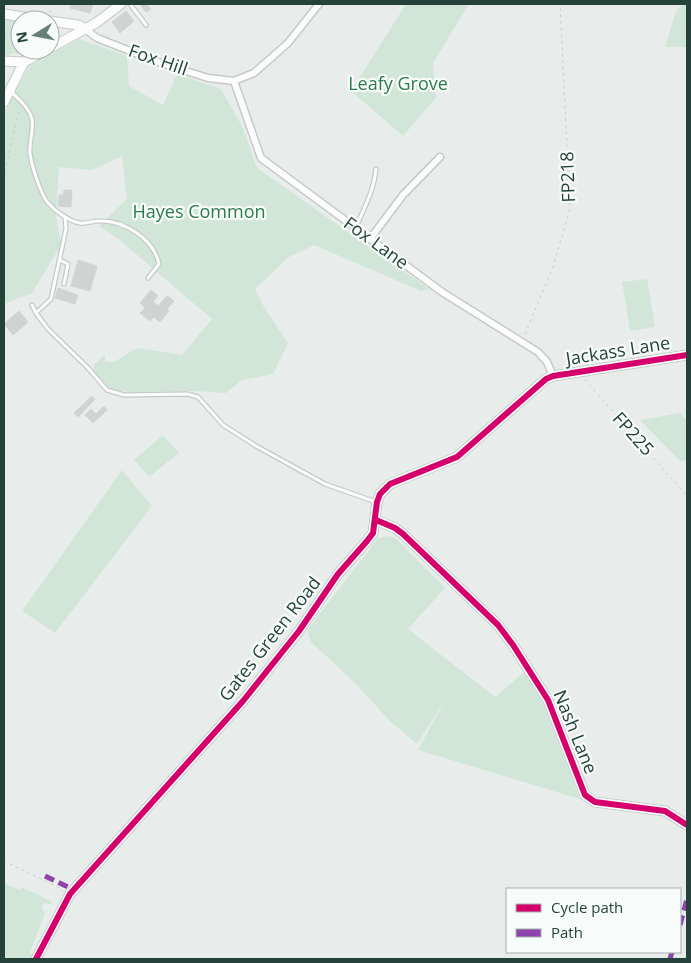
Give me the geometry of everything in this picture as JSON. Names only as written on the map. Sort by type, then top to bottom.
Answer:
[{"type":"street","points":[[62,41],[86,29],[121,4]]},
{"type":"street","points":[[234,81],[254,73],[288,43],[319,4]]},
{"type":"street","points":[[60,20],[86,29]]},
{"type":"street","points":[[60,26],[63,28],[62,41]]},
{"type":"street","name":"Fox Hill","points":[[86,29],[97,38],[161,63],[208,78],[234,81]]},
{"type":"street","points":[[4,61],[24,62],[28,60]]},
{"type":"street","points":[[4,102],[24,62]]},
{"type":"street","name":"Fox Lane","points":[[234,81],[261,158],[442,292],[538,352],[547,362],[553,376]]},
{"type":"street","points":[[370,239],[403,195],[440,157]]},
{"type":"street","name":"Jackass Lane","points":[[553,376],[687,355]]},
{"type":"street","points":[[377,502],[380,494],[390,484],[457,457],[546,379],[553,376]]},
{"type":"street","name":"Gates Green Road","points":[[36,959],[69,896],[250,693],[300,632],[338,574],[373,533],[377,502]]},
{"type":"street","name":"Nash Lane","points":[[376,520],[395,528],[403,534],[498,625],[513,644],[548,700],[585,795],[595,802],[665,811],[687,826]]},
{"type":"lane","points":[[130,4],[146,26]]},
{"type":"lane","points":[[9,90],[22,102],[32,119],[30,154],[39,184],[47,202],[65,216],[79,223],[115,222],[130,227],[157,254],[158,264],[148,278]]},
{"type":"lane","points":[[355,228],[371,195],[376,170]]},
{"type":"lane","points":[[36,313],[52,299],[66,230],[65,216]]},
{"type":"lane","points":[[60,260],[68,264],[64,284]]},
{"type":"lane","points":[[32,305],[48,329],[88,368],[107,390],[124,395],[196,395],[208,406],[223,425],[241,437],[325,484],[377,502]]},
{"type":"path","points":[[4,178],[22,102]]},
{"type":"path","points":[[4,861],[58,887],[69,896]]},
{"type":"green space","name":"Leafy Grove","points":[[406,4],[469,4],[433,63],[436,98],[403,136],[351,91]]},
{"type":"green space","points":[[683,4],[687,4],[687,47],[665,47],[676,11]]},
{"type":"green space","points":[[4,19],[10,20],[10,54],[4,56]]},
{"type":"green space","name":"Hayes Common","points":[[79,39],[127,56],[129,86],[163,105],[177,74],[221,89],[243,128],[257,168],[429,289],[421,291],[314,245],[289,257],[255,289],[264,307],[288,343],[273,374],[242,380],[226,393],[195,391],[130,392],[111,389],[93,370],[95,364],[105,354],[105,362],[114,362],[137,348],[182,355],[212,319],[121,241],[99,226],[127,199],[122,156],[92,170],[59,167],[56,216],[61,245],[32,293],[4,304],[4,113],[29,67],[42,60],[60,60],[60,50]]},
{"type":"green space","points":[[647,279],[655,327],[630,331],[622,282]]},
{"type":"green space","points":[[680,413],[687,421],[687,460],[680,461],[640,420]]},
{"type":"green space","points":[[163,435],[179,453],[149,477],[134,460]]},
{"type":"green space","points":[[122,470],[152,506],[55,633],[22,611]]},
{"type":"green space","points":[[390,536],[396,538],[445,588],[408,629],[495,697],[524,672],[544,705],[580,799],[418,750],[445,700],[417,744],[389,720],[355,683],[311,642],[307,630],[377,538]]},
{"type":"green space","points":[[4,883],[20,890],[22,887],[52,902],[51,904],[45,903],[41,906],[45,914],[30,952],[33,955],[31,959],[4,959]]},
{"type":"building","points":[[71,4],[93,4],[90,13],[70,8]]},
{"type":"building","points":[[140,4],[147,4],[151,9],[146,12]]},
{"type":"building","points":[[126,11],[134,21],[120,33],[112,22]]},
{"type":"building","points":[[64,190],[72,190],[71,207],[58,206],[59,195],[63,195]]},
{"type":"building","points":[[78,260],[97,266],[90,291],[71,286]]},
{"type":"building","points":[[58,288],[78,295],[75,304],[55,298]]},
{"type":"building","points":[[151,290],[158,296],[153,302],[158,306],[167,296],[174,301],[160,322],[154,317],[150,321],[140,313],[145,308],[140,303]]},
{"type":"building","points":[[19,311],[28,322],[13,335],[4,324]]},
{"type":"building","points":[[92,396],[95,399],[78,417],[74,413]]},
{"type":"building","points":[[104,406],[107,410],[93,423],[85,415],[91,409],[96,414]]},
{"type":"marked path","points":[[45,876],[74,890]]},
{"type":"marked path","points":[[681,921],[687,899]]},
{"type":"marked path","points":[[670,959],[672,953]]},
{"type":"cycle path","points":[[36,959],[70,894],[243,701],[299,631],[338,574],[373,533],[377,502],[380,494],[390,484],[457,457],[546,379],[553,376],[687,355]]},
{"type":"cycle path","points":[[376,520],[395,528],[403,534],[498,625],[548,700],[585,795],[595,802],[665,811],[687,825]]}]
